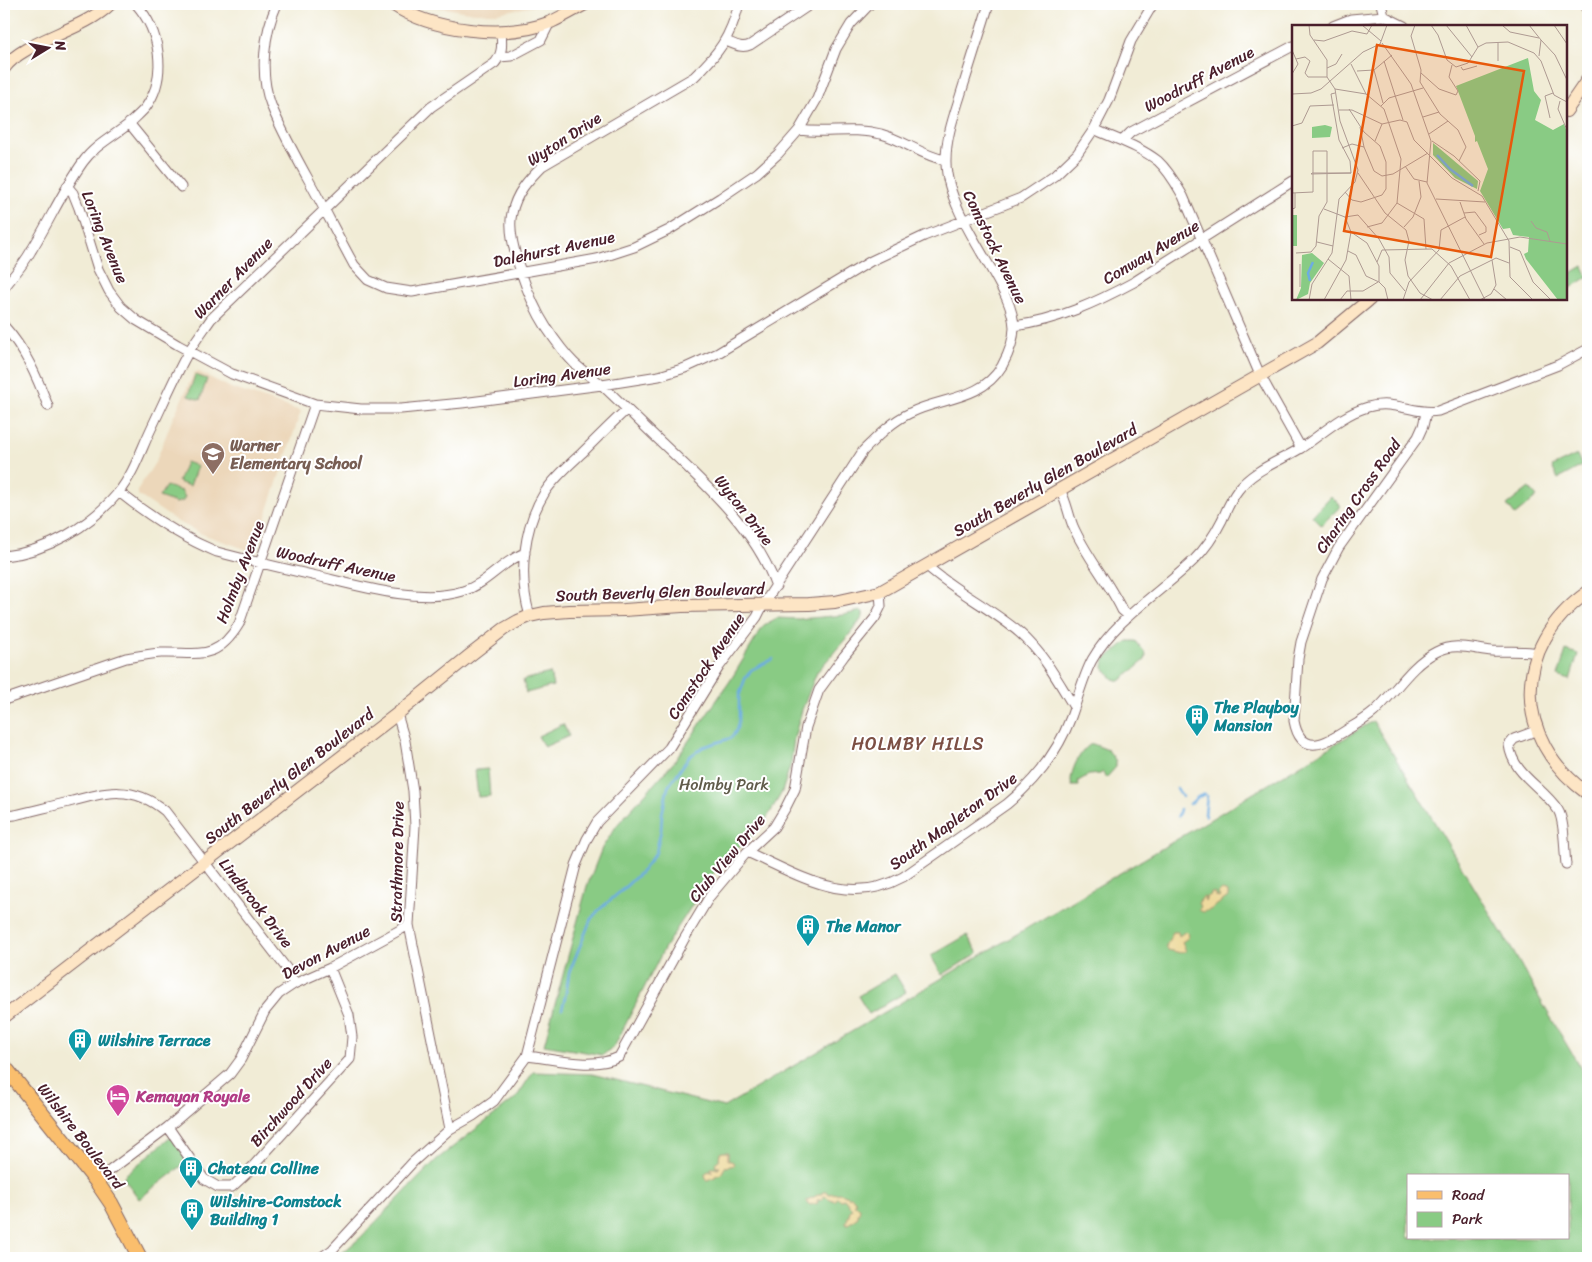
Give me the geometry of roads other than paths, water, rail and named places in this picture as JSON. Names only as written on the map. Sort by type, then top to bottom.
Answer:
[{"type":"main road","points":[[5,65],[33,46],[89,20],[110,4]]},
{"type":"main road","points":[[392,4],[421,19],[484,32],[532,27],[550,22],[585,4]]},
{"type":"main road","points":[[1586,4],[1588,8]]},
{"type":"main road","points":[[1567,110],[1588,79]]},
{"type":"main road","name":"South Beverly Glen Boulevard","points":[[4,1017],[397,714],[504,629],[530,616],[544,613],[682,606],[835,602],[880,592],[1317,343],[1369,300]]},
{"type":"main road","points":[[1588,592],[1574,602],[1558,618],[1546,634],[1537,653],[1532,673],[1530,696],[1538,730],[1548,753],[1561,770],[1588,794]]},
{"type":"main road","name":"Wilshire Boulevard","points":[[4,1066],[112,1203],[140,1258]]},
{"type":"street","points":[[4,288],[30,253],[67,186],[84,160],[146,107],[154,91],[158,73],[159,54],[155,37],[136,4]]},
{"type":"street","points":[[277,4],[270,18],[265,46],[265,72],[270,103],[324,208]]},
{"type":"street","name":"Wyton Drive","points":[[739,4],[735,20],[726,41],[710,62],[694,77],[542,166],[517,196],[511,214],[510,233],[521,273],[532,301],[546,328],[574,363],[602,385],[707,487],[732,514],[768,568],[776,586]]},
{"type":"street","points":[[726,41],[738,46],[745,47],[750,45],[812,4]]},
{"type":"street","name":"Dalehurst Avenue","points":[[324,208],[354,265],[368,280],[386,288],[412,292],[597,259],[634,247],[669,230],[757,173],[778,154],[799,130],[817,99],[836,49],[851,24],[870,4]]},
{"type":"street","name":"Comstock Avenue","points":[[320,1258],[332,1250],[413,1162],[450,1129],[473,1116],[494,1100],[527,1056],[576,865],[587,839],[597,822],[669,748],[719,667],[756,617],[864,451],[880,433],[897,420],[925,406],[954,400],[975,391],[989,382],[1002,366],[1009,349],[1014,326],[1010,307],[1003,290],[964,220],[954,198],[946,160],[951,124],[989,4]]},
{"type":"street","points":[[1153,4],[1131,41],[1109,100],[1094,129],[1146,153],[1158,162],[1166,170],[1183,196],[1260,375],[1301,448]]},
{"type":"street","points":[[1381,4],[1384,16]]},
{"type":"street","points":[[1336,25],[1351,19],[1384,16],[1402,25]]},
{"type":"street","name":"Warner Avenue","points":[[4,556],[38,549],[70,533],[98,514],[119,492],[133,468],[189,351],[211,319],[324,208],[431,107],[495,63],[499,57],[511,56],[541,40],[550,22]]},
{"type":"street","points":[[499,57],[502,47],[501,31]]},
{"type":"street","name":"Woodruff Avenue","points":[[1122,141],[1131,132],[1292,47]]},
{"type":"street","points":[[129,123],[182,187]]},
{"type":"street","name":"Loring Avenue","points":[[67,186],[73,193],[79,208],[98,268],[109,291],[121,308],[136,320],[189,351],[254,383],[315,404],[361,410],[401,409],[602,385],[659,376],[685,368],[718,353],[871,261],[924,236],[1020,198],[1054,176],[1077,154],[1094,129]]},
{"type":"street","points":[[799,130],[813,132],[861,130],[905,143],[934,159],[946,160]]},
{"type":"street","name":"Conway Avenue","points":[[1014,326],[1025,325],[1075,310],[1134,282],[1292,182]]},
{"type":"street","points":[[4,326],[22,350],[35,373],[48,406]]},
{"type":"street","name":"South Mapleton Drive","points":[[747,852],[818,884],[834,888],[877,889],[903,877],[1021,793],[1049,761],[1064,735],[1091,662],[1102,645],[1129,616],[1194,560],[1205,548],[1231,500],[1251,477],[1301,448],[1347,416],[1370,406],[1396,405],[1426,413],[1438,412],[1558,365],[1588,349]]},
{"type":"street","name":"Holmby Avenue","points":[[4,700],[126,658],[162,653],[200,654],[221,646],[231,638],[239,624],[261,564],[315,404]]},
{"type":"street","points":[[530,616],[525,600],[525,553],[529,530],[536,511],[545,492],[560,473],[626,410]]},
{"type":"street","name":"Charing Cross Road","points":[[1426,413],[1418,437],[1339,547],[1322,579],[1299,650],[1294,721],[1296,730],[1299,736],[1311,744],[1321,744],[1331,740],[1372,714],[1415,667],[1437,651],[1453,646],[1537,653]]},
{"type":"street","points":[[1060,490],[1080,540],[1122,610],[1129,616]]},
{"type":"street","name":"Woodruff Avenue","points":[[119,492],[163,524],[195,543],[217,552],[364,588],[393,593],[432,595],[452,594],[466,590],[515,557],[525,553]]},
{"type":"street","points":[[928,566],[942,579],[1019,632],[1033,646],[1074,707]]},
{"type":"street","name":"Club View Drive","points":[[527,1056],[592,1064],[609,1062],[619,1057],[710,896],[747,852],[774,827],[786,807],[795,789],[806,727],[819,690],[875,618],[882,606],[880,592]]},
{"type":"street","name":"Strathmore Drive","points":[[397,714],[405,741],[413,791],[415,826],[410,925],[450,1129]]},
{"type":"street","points":[[1538,730],[1514,739],[1508,745],[1510,756],[1521,773],[1558,811],[1566,864]]},
{"type":"street","name":"Lindbrook Drive","points":[[4,816],[16,815],[104,792],[122,792],[156,803],[287,969],[294,984]]},
{"type":"street","name":"Devon Avenue","points":[[96,1181],[168,1126],[230,1074],[241,1059],[266,1010],[279,994],[294,984],[330,968],[410,925]]},
{"type":"street","name":"Birchwood Drive","points":[[168,1126],[204,1179],[218,1187],[232,1187],[246,1174],[350,1059],[352,1037],[348,1015],[330,968]]},
{"type":"waterway","points":[[562,1009],[569,973],[591,919],[643,870],[656,852],[668,787],[689,757],[703,747],[731,738],[736,731],[739,719],[739,696],[745,679],[751,670],[773,659]]},
{"type":"waterway","points":[[1177,788],[1182,797]]},
{"type":"waterway","points":[[1190,804],[1205,794]]},
{"type":"waterway","points":[[1206,816],[1207,796]]},
{"type":"waterway","points":[[1178,816],[1180,809]]},
{"type":"place","name":"Warner Elementary School","points":[[213,475]]},
{"type":"place","name":"The Playboy Mansion","points":[[1197,737]]},
{"type":"place","name":"The Manor","points":[[808,947]]},
{"type":"place","name":"Wilshire Terrace","points":[[80,1061]]},
{"type":"place","name":"Kemayan Royale","points":[[118,1117]]},
{"type":"place","name":"Chateau Colline","points":[[191,1189]]},
{"type":"place","name":"Wilshire-Comstock Building 1","points":[[192,1231]]},
{"type":"district","name":"HOLMBY HILLS","points":[[918,744]]},
{"type":"park label","name":"Holmby Park","points":[[724,784]]}]
